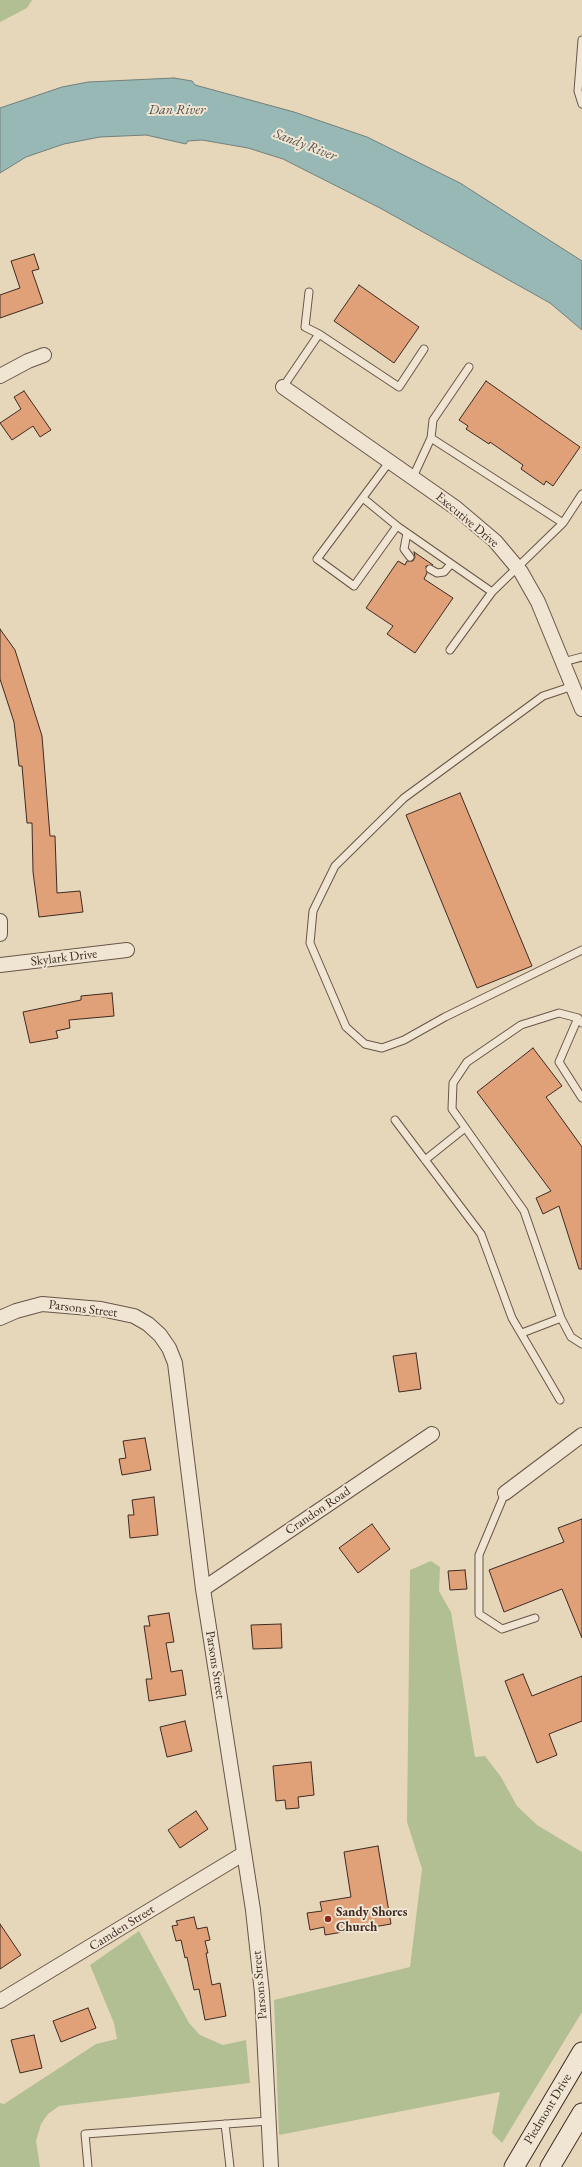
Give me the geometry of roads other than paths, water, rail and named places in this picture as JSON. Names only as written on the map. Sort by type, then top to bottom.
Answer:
[{"type":"main road","name":"Piedmont Drive","points":[[514,2167],[582,2052]]},
{"type":"main road","points":[[550,2167],[582,2113]]},
{"type":"street","points":[[0,376],[28,361],[44,355]]},
{"type":"street","name":"Executive Drive","points":[[283,387],[456,508],[494,541],[517,568],[538,602],[582,709]]},
{"type":"street","points":[[0,921],[0,934]]},
{"type":"street","name":"Skylark Drive","points":[[0,965],[128,950]]},
{"type":"street","name":"Parsons Street","points":[[0,1318],[16,1311],[42,1304],[68,1304],[101,1308],[134,1316],[148,1324],[160,1334],[169,1348],[175,1363],[203,1589],[243,1854],[253,1910],[262,1993],[271,2167]]},
{"type":"street","name":"Crandon Road","points":[[203,1589],[432,1434]]},
{"type":"street","points":[[504,1493],[582,1436]]},
{"type":"street","name":"Camden Street","points":[[0,2001],[243,1854]]},
{"type":"lane","points":[[582,40],[578,91],[582,104]]},
{"type":"lane","points":[[309,292],[305,327],[319,334],[399,387],[424,349]]},
{"type":"lane","points":[[283,387],[319,334]]},
{"type":"lane","points":[[413,477],[432,438],[433,420],[469,367]]},
{"type":"lane","points":[[432,438],[563,523]]},
{"type":"lane","points":[[390,461],[317,559],[354,586],[397,526]]},
{"type":"lane","points":[[450,650],[492,592],[563,523],[582,494]]},
{"type":"lane","points":[[363,498],[397,526],[492,592]]},
{"type":"lane","points":[[407,533],[404,549],[410,557]]},
{"type":"lane","points":[[430,569],[437,573],[444,572],[451,564]]},
{"type":"lane","points":[[563,662],[582,658]]},
{"type":"lane","points":[[572,686],[543,696],[404,798],[335,866],[313,911],[310,943],[346,1027],[365,1044],[382,1048],[404,1040],[445,1017],[582,950]]},
{"type":"lane","points":[[582,1098],[559,1062],[580,1021],[559,1013],[521,1024],[467,1062],[453,1083],[452,1109],[524,1210],[561,1318],[572,1337],[582,1344]]},
{"type":"lane","points":[[395,1120],[481,1234],[512,1318],[560,1400]]},
{"type":"lane","points":[[425,1160],[465,1128]]},
{"type":"lane","points":[[522,1333],[561,1318]]},
{"type":"lane","points":[[504,1493],[479,1555],[480,1614],[502,1629],[535,1618]]},
{"type":"lane","points":[[88,2167],[85,2134],[269,2121]]},
{"type":"lane","points":[[225,2124],[230,2167]]},
{"type":"water","name":"Dan River","points":[[174,78],[192,81],[195,85],[294,112],[367,137],[460,183],[582,261],[582,330],[550,303],[380,208],[283,159],[248,148],[202,140],[188,141],[186,144],[146,135],[100,137],[64,144],[26,157],[0,173],[0,108],[62,87],[88,82]]},
{"type":"place","name":"Sandy Shores Church","points":[[328,1919]]},
{"type":"water label","name":"Sandy River","points":[[305,145]]}]
